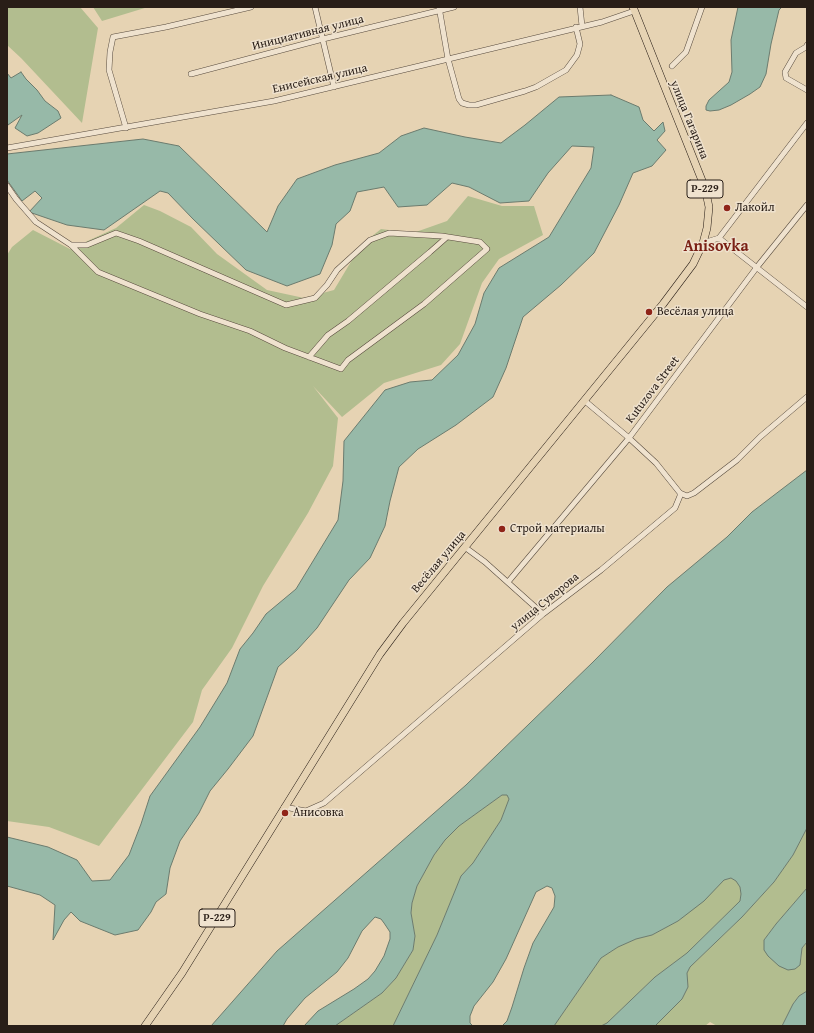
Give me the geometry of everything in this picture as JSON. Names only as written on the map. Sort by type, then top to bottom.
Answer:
[{"type":"main road","name":"улица Гагарина","points":[[633,9],[705,188],[709,207],[707,228],[703,244]]},
{"type":"main road","name":"Весёлая улица","points":[[284,807],[380,654],[403,623],[466,548],[664,304],[693,264],[703,244]]},
{"type":"main road","name":"Р-229","points":[[145,1026],[182,972],[284,807]]},
{"type":"street","points":[[126,128],[109,70],[113,37],[166,27],[251,7]]},
{"type":"street","points":[[316,7],[334,87]]},
{"type":"street","name":"Инициативная улица","points":[[191,74],[439,9],[454,7]]},
{"type":"street","points":[[580,7],[582,26]]},
{"type":"street","points":[[672,66],[686,52],[702,7]]},
{"type":"street","points":[[439,9],[448,59],[459,99],[464,104],[476,106],[526,91],[566,70],[577,55],[580,44],[576,27]]},
{"type":"street","name":"Енисейская улица","points":[[7,148],[274,101],[576,27],[602,22],[633,9]]},
{"type":"street","points":[[807,45],[796,53],[785,72],[786,78],[807,90]]},
{"type":"street","points":[[703,244],[719,238],[807,123]]},
{"type":"street","points":[[7,186],[36,222],[72,245],[98,272],[200,314],[250,331],[285,348],[341,368],[348,360],[424,304],[487,249],[480,242],[447,237],[389,233],[370,240],[337,270],[327,285],[315,298],[286,305],[139,241],[116,233],[87,245],[72,245]]},
{"type":"street","name":"Kutuzova Street","points":[[508,582],[629,438],[757,268],[807,205]]},
{"type":"street","points":[[308,357],[328,335],[348,321],[447,237]]},
{"type":"street","points":[[719,238],[807,308]]},
{"type":"street","points":[[585,401],[656,463],[680,493],[687,496],[694,493],[737,460],[760,437],[807,397]]},
{"type":"street","name":"улица Суворова","points":[[284,807],[306,811],[324,803],[543,614],[601,570],[675,508],[679,500],[680,493]]},
{"type":"street","points":[[466,548],[508,582],[543,614]]},
{"type":"shaded area","points":[[7,7],[80,7],[98,28],[82,123],[7,45]]},
{"type":"shaded area","points":[[93,7],[148,7],[102,21]]},
{"type":"shaded area","points":[[738,7],[782,7],[779,10],[766,74],[760,87],[750,94],[719,110],[706,110],[709,100],[729,82],[732,72],[731,40]]},
{"type":"shaded area","points":[[21,72],[45,101],[58,111],[61,118],[38,133],[27,136],[15,128],[22,115],[8,125],[7,121],[7,73],[11,78]]},
{"type":"shaded area","points":[[611,95],[639,107],[643,120],[654,131],[663,122],[665,131],[657,140],[666,150],[652,166],[633,173],[619,205],[594,253],[561,285],[523,317],[506,368],[493,397],[456,425],[418,449],[399,467],[385,526],[370,558],[349,580],[317,628],[297,650],[278,667],[253,736],[210,791],[199,813],[180,841],[170,868],[166,894],[156,902],[151,912],[138,930],[115,935],[80,921],[71,912],[64,920],[53,940],[55,905],[40,895],[7,886],[7,837],[48,847],[77,860],[92,881],[110,880],[129,855],[150,796],[200,727],[227,683],[240,649],[266,614],[296,589],[338,520],[343,481],[344,441],[385,390],[410,382],[432,380],[458,355],[475,324],[484,293],[499,268],[549,237],[591,168],[594,147],[572,146],[548,173],[529,201],[500,203],[469,187],[452,183],[427,205],[398,207],[384,187],[357,192],[350,211],[336,224],[332,245],[320,274],[287,286],[246,270],[168,193],[160,191],[104,230],[67,225],[29,212],[42,198],[35,191],[22,201],[7,180],[7,154],[143,139],[179,146],[267,232],[278,206],[297,179],[335,165],[379,153],[401,136],[424,128],[501,143],[559,97]]},
{"type":"shaded area","points":[[468,196],[502,206],[534,206],[543,235],[499,259],[482,283],[460,344],[441,365],[384,383],[342,417],[313,386],[338,418],[333,466],[308,513],[263,586],[232,648],[202,690],[193,722],[99,846],[49,827],[7,821],[7,255],[12,247],[33,230],[70,249],[116,228],[144,205],[160,211],[191,227],[217,254],[267,290],[304,298],[334,290],[361,245],[381,229],[413,233],[447,221]]},
{"type":"shaded area","points":[[807,470],[807,828],[793,855],[774,882],[742,917],[690,967],[687,973],[688,987],[682,999],[655,1026],[601,1026],[607,1023],[655,977],[687,953],[740,901],[740,887],[736,881],[731,878],[724,880],[704,901],[678,921],[652,935],[636,939],[618,947],[601,958],[554,1026],[502,1026],[507,1021],[533,943],[554,907],[555,896],[552,888],[547,886],[536,892],[506,959],[493,982],[474,1006],[470,1016],[470,1023],[473,1026],[393,1026],[437,935],[461,876],[473,863],[501,820],[509,799],[507,795],[502,795],[459,826],[445,840],[434,855],[417,886],[412,903],[411,913],[415,936],[413,950],[396,978],[382,993],[335,1026],[304,1026],[318,1011],[354,989],[368,979],[375,971],[384,956],[390,939],[390,932],[381,919],[375,917],[362,931],[348,958],[337,972],[305,998],[283,1026],[211,1026],[277,951],[466,785],[593,662],[667,587],[727,537],[752,512]]},
{"type":"shaded area","points":[[502,795],[508,795],[509,799],[501,820],[473,863],[461,876],[437,935],[393,1026],[335,1026],[382,993],[396,978],[413,950],[415,936],[411,913],[412,903],[417,886],[434,855],[445,840],[459,826]]},
{"type":"shaded area","points":[[807,828],[807,888],[764,940],[801,959],[802,948],[807,942],[807,991],[799,996],[793,1004],[782,1026],[717,1026],[710,1022],[705,1026],[655,1026],[682,999],[688,987],[687,973],[690,967],[742,917],[774,882],[793,855]]},
{"type":"shaded area","points":[[731,878],[736,881],[740,887],[740,901],[687,953],[655,977],[607,1023],[601,1026],[554,1026],[601,958],[618,947],[636,939],[652,935],[678,921],[724,880]]},
{"type":"shaded area","points":[[807,888],[807,942],[802,948],[800,965],[795,969],[788,970],[779,966],[768,956],[764,950],[764,940]]},
{"type":"shaded area","points":[[807,991],[807,1026],[782,1026],[793,1004],[799,996]]},
{"type":"place","name":"Лакойл","points":[[727,208]]},
{"type":"place","name":"Весёлая улица","points":[[649,312]]},
{"type":"place","name":"Строй материалы","points":[[502,529]]},
{"type":"place","name":"Анисовка","points":[[285,813]]},
{"type":"district","name":"Anisovka","points":[[716,247]]}]
